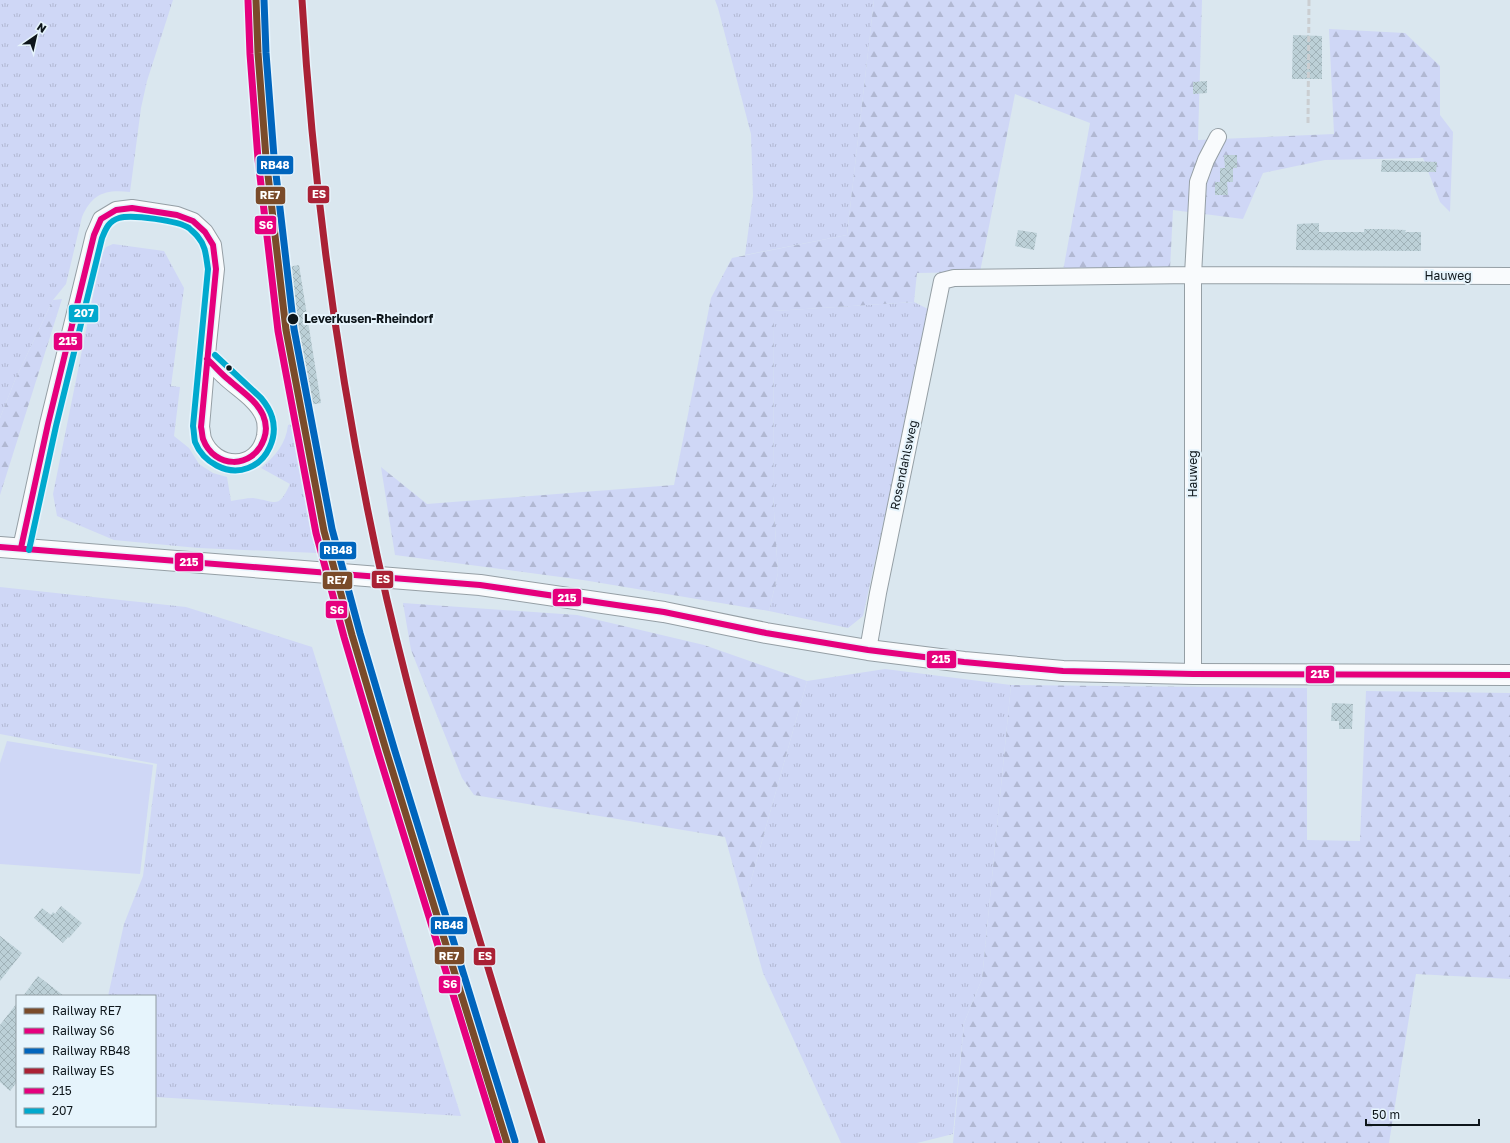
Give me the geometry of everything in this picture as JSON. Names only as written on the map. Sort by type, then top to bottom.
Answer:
[{"type":"main road","points":[[0,547],[480,585],[664,612],[766,633],[868,650],[964,662],[1063,671],[1192,674],[1510,675]]},
{"type":"street","name":"Hauweg","points":[[1192,674],[1193,275],[1198,182],[1206,160],[1218,137]]},
{"type":"street","points":[[21,548],[78,300],[94,235],[101,219],[116,210],[132,208],[177,215],[193,221],[205,232],[213,245],[216,269],[207,358],[201,427],[203,439],[209,449],[222,460],[235,463],[247,460],[256,454],[264,442],[266,428],[263,415],[254,402],[222,375],[207,358]]},
{"type":"street","name":"Hauweg","points":[[942,281],[954,278],[1193,275],[1510,276]]},
{"type":"street","name":"Rosendahlsweg","points":[[868,650],[878,593],[942,281]]},
{"type":"green space","points":[[0,0],[173,0],[147,81],[141,108],[130,192],[113,191],[100,195],[90,203],[86,209],[82,217],[66,284],[53,300],[15,380],[0,418]]},
{"type":"green space","points":[[715,0],[874,0],[847,235],[745,255],[753,196],[751,134]]},
{"type":"green space","points":[[874,0],[1202,0],[1198,140],[1334,134],[1329,29],[1405,33],[1440,66],[1440,115],[1453,132],[1450,212],[1440,202],[1423,158],[1325,160],[1263,173],[1243,219],[1173,210],[1170,269],[1063,271],[1090,123],[1015,94],[980,272],[917,273],[914,302],[774,311],[773,496],[778,573],[769,611],[583,580],[395,555],[381,467],[427,504],[674,485],[711,298],[732,258],[847,235]]},
{"type":"green space","points":[[113,244],[164,251],[184,288],[171,386],[180,387],[174,436],[189,448],[199,464],[213,473],[227,477],[231,501],[253,498],[276,502],[283,498],[290,484],[261,468],[279,449],[285,438],[288,425],[293,424],[317,553],[198,548],[114,540],[57,516],[53,494],[101,256],[106,247]]},
{"type":"green space","points":[[62,299],[0,495],[0,418],[15,380],[53,300]]},
{"type":"green space","points":[[914,302],[930,310],[863,616],[848,628],[769,611],[778,573],[773,496],[774,311]]},
{"type":"green space","points":[[0,587],[186,607],[312,647],[461,1116],[156,1097],[156,995],[108,995],[124,924],[143,876],[157,764],[0,734]]},
{"type":"green space","points":[[403,603],[577,615],[704,645],[807,681],[744,905],[725,837],[474,795],[462,778],[411,650]]},
{"type":"green space","points":[[885,669],[1011,685],[982,979],[964,1023],[953,1134],[917,1143],[841,1143],[763,973],[744,905],[807,681]]},
{"type":"green space","points":[[1011,685],[1307,688],[1307,840],[1360,841],[1366,691],[1510,693],[1510,979],[1416,974],[1389,1143],[953,1143],[964,1023],[982,979]]},
{"type":"green space","points":[[7,741],[153,765],[140,874],[0,864],[0,763]]},
{"type":"building","points":[[1293,35],[1322,36],[1322,79],[1292,79]]},
{"type":"building","points":[[1207,81],[1207,93],[1193,94],[1193,82]]},
{"type":"building","points":[[1224,155],[1237,155],[1237,168],[1233,168],[1233,182],[1227,182],[1228,195],[1215,195],[1215,182],[1220,182],[1220,168],[1225,168]]},
{"type":"building","points":[[1382,160],[1437,162],[1436,172],[1381,172]]},
{"type":"building","points":[[1319,223],[1319,232],[1364,232],[1364,229],[1379,229],[1421,232],[1421,251],[1296,250],[1297,224]]},
{"type":"building","points":[[1018,230],[1037,233],[1034,250],[1015,246]]},
{"type":"building","points":[[299,265],[321,403],[303,406],[282,268]]},
{"type":"building","points":[[1332,703],[1353,704],[1352,729],[1339,729],[1339,721],[1331,721]]},
{"type":"building","points":[[61,906],[82,923],[63,943],[34,918],[42,908],[51,915],[53,912],[55,914]]},
{"type":"building","points":[[0,936],[22,953],[0,981]]},
{"type":"building","points":[[38,976],[63,995],[24,995]]},
{"type":"building","points":[[16,1004],[16,1083],[10,1091],[0,1082],[0,1025]]},
{"type":"railway","points":[[1308,123],[1309,0]]},
{"type":"rail line","name":"S6","points":[[248,0],[250,54],[258,159],[278,331],[316,533],[344,637],[378,752],[499,1143]]},
{"type":"rail line","name":"RE7","points":[[256,0],[258,53],[266,158],[286,330],[324,531],[352,635],[386,750],[507,1143]]},
{"type":"rail line","name":"RB48","points":[[264,0],[266,53],[274,157],[294,329],[332,529],[360,633],[394,748],[515,1141]]},
{"type":"rail line","name":"ES","points":[[302,0],[307,75],[322,226],[343,377],[371,526],[387,600],[421,737],[460,873],[542,1143]]},
{"type":"transit line","name":"215","points":[[21,548],[48,424],[94,235],[101,219],[116,210],[132,208],[177,215],[193,221],[205,232],[213,245],[216,269],[201,427],[203,439],[208,449],[216,456],[224,460],[234,462],[243,461],[259,449],[264,439],[266,430],[264,418],[252,400],[223,375],[213,364],[210,362],[207,359]]},
{"type":"transit line","name":"207","points":[[29,550],[56,426],[102,238],[110,223],[119,218],[125,217],[155,219],[184,225],[201,240],[208,269],[193,426],[195,442],[204,456],[217,466],[232,470],[248,468],[261,460],[270,447],[274,432],[272,417],[268,407],[261,398],[215,355]]},
{"type":"transit line","name":"215","points":[[0,547],[480,585],[664,612],[766,633],[868,650],[964,662],[1063,671],[1193,674],[1510,675]]},
{"type":"place","name":"Leverkusen-Rheindorf","points":[[293,319]]}]
